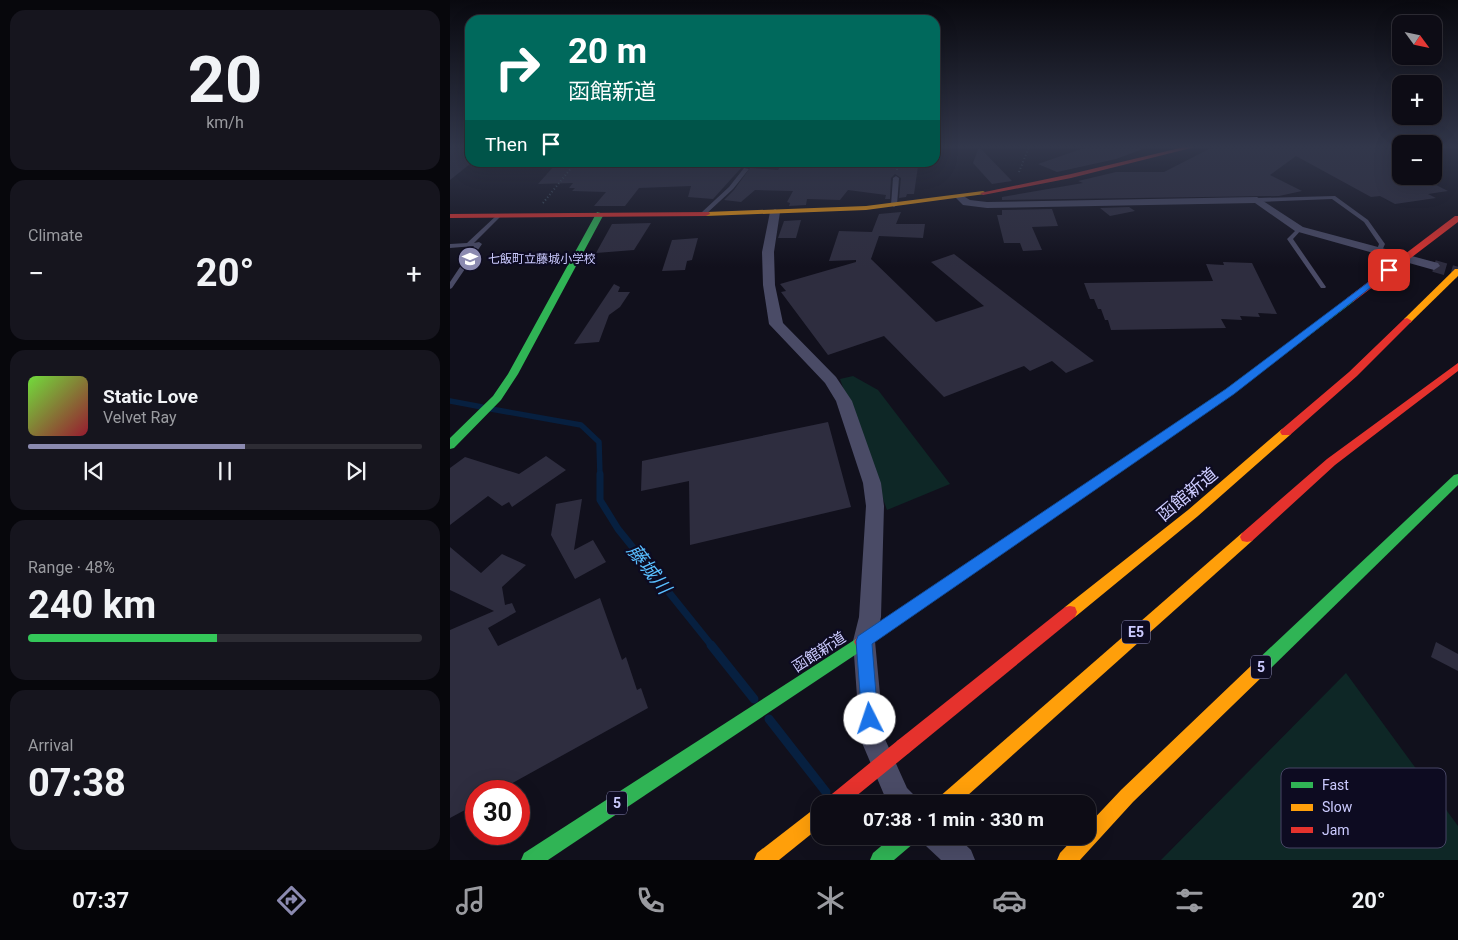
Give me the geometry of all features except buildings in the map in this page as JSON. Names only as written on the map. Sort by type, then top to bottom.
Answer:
[{"type":"main road","points":[[450,216],[775,212],[894,205],[960,198],[1015,187]]},
{"type":"main road","points":[[450,445],[497,398],[524,356],[600,214]]},
{"type":"main road","name":"函館新道","points":[[531,860],[864,641],[1230,392],[1458,218]]},
{"type":"main road","name":"函館新道","points":[[844,795],[1193,513],[1398,331],[1458,271]]},
{"type":"main road","name":"E5","points":[[954,795],[1124,642],[1331,462],[1458,366]]},
{"type":"main road","name":"5","points":[[1067,860],[1127,796],[1458,478]]},
{"type":"main road","points":[[765,859],[811,821]]},
{"type":"main road","points":[[880,860],[897,845]]},
{"type":"street","points":[[960,198],[967,203],[987,205],[1257,200],[1299,229],[1434,266]]},
{"type":"street","points":[[775,212],[768,252],[769,286],[776,324],[830,380],[844,401],[872,483],[875,506],[870,616],[864,641],[872,738],[897,795]]},
{"type":"street","points":[[945,845],[961,860]]},
{"type":"lane","points":[[704,213],[732,187]]},
{"type":"lane","points":[[894,205],[895,187]]},
{"type":"lane","points":[[1257,200],[1333,197],[1366,220],[1382,244],[1379,252]]},
{"type":"lane","points":[[468,245],[498,216]]},
{"type":"lane","points":[[1299,229],[1290,239],[1322,287]]},
{"type":"lane","points":[[450,246],[479,244],[450,288]]},
{"type":"path","points":[[533,215],[556,187]]},
{"type":"green space","points":[[853,376],[878,390],[950,484],[887,510],[840,379]]},
{"type":"green space","points":[[1346,673],[1416,768],[1281,768],[1281,848],[1446,848],[1446,810],[1458,826],[1458,860],[1161,860]]},
{"type":"waterway","name":"藤城川","points":[[450,401],[482,407]]},
{"type":"waterway","name":"藤城川","points":[[491,409],[581,425],[599,442],[600,476]]},
{"type":"waterway","name":"藤城川","points":[[600,476],[600,500],[618,529],[712,646]]},
{"type":"waterway","name":"藤城川","points":[[711,645],[754,699]]},
{"type":"waterway","name":"藤城川","points":[[769,719],[826,792]]},
{"type":"tunnel","points":[[1434,266],[1458,273]]},
{"type":"traffic: fast","points":[[450,445],[497,398],[513,374],[600,214]]},
{"type":"traffic: fast","points":[[1131,459],[1230,391],[1350,300]]},
{"type":"traffic: fast","points":[[1260,668],[1458,478]]},
{"type":"traffic: fast","points":[[531,860],[862,642]]},
{"type":"traffic: fast","points":[[880,860],[897,845]]},
{"type":"traffic: slow","points":[[706,214],[866,208],[983,193]]},
{"type":"traffic: slow","points":[[1407,321],[1458,271]]},
{"type":"traffic: slow","points":[[1070,612],[1193,513],[1286,432]]},
{"type":"traffic: slow","points":[[954,795],[1247,537]]},
{"type":"traffic: slow","points":[[1067,860],[1127,796],[1260,668]]},
{"type":"traffic: slow","points":[[764,860],[811,822]]},
{"type":"traffic: jam","points":[[983,193],[1013,187]]},
{"type":"traffic: jam","points":[[450,216],[706,214]]},
{"type":"traffic: jam","points":[[1350,300],[1458,218]]},
{"type":"traffic: jam","points":[[1286,432],[1353,374],[1407,321]]},
{"type":"traffic: jam","points":[[1247,537],[1331,462],[1458,366]]},
{"type":"traffic: jam","points":[[862,642],[1131,459]]},
{"type":"traffic: jam","points":[[903,747],[1070,612]]},
{"type":"traffic: jam","points":[[844,795],[903,747]]},
{"type":"place","name":"七飯町立藤城小学校","points":[[470,259]]},
{"type":"route","points":[[870,719],[864,641],[1230,392],[1389,270]]}]
